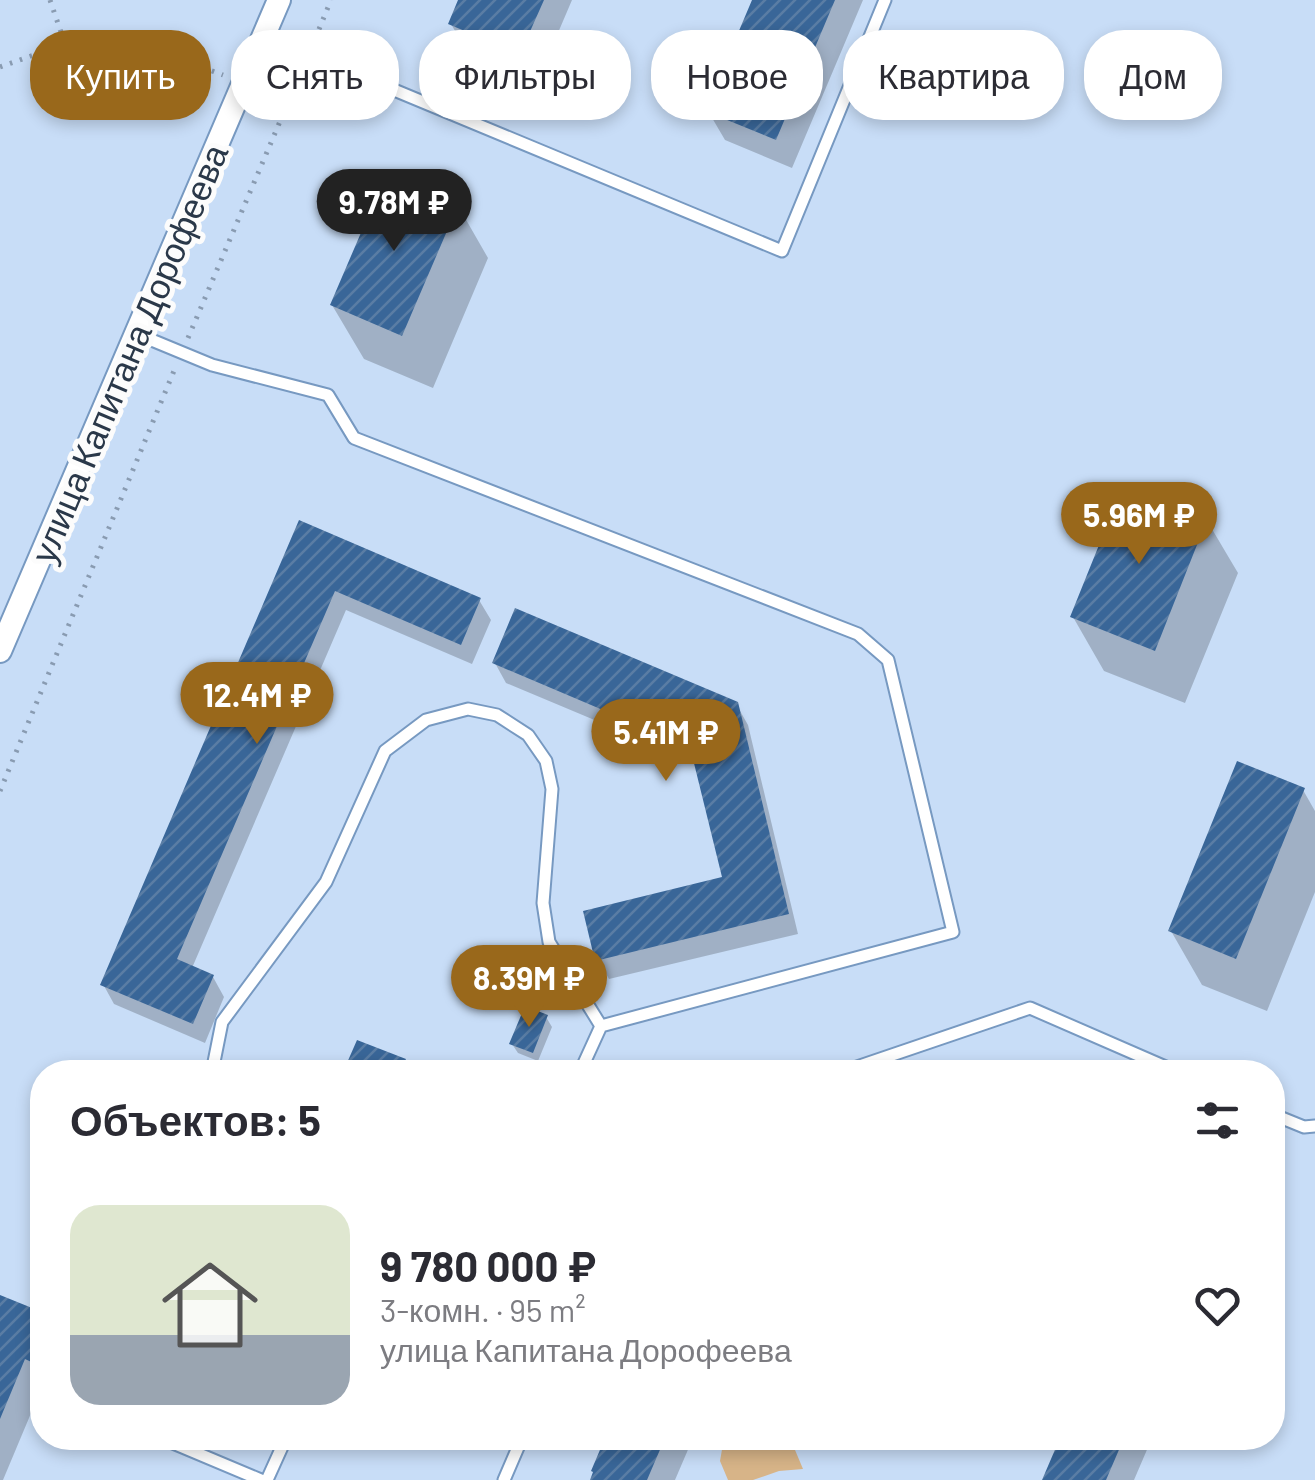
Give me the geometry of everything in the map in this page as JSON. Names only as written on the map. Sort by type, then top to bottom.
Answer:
[{"type":"street","name":"улица Капитана Дорофеева","points":[[266,30],[279,0]]},
{"type":"street","name":"улица Капитана Дорофеева","points":[[0,651],[231,113]]},
{"type":"lane","points":[[399,92],[782,251],[885,0]]},
{"type":"lane","points":[[137,334],[212,366],[328,395],[354,438],[858,634],[888,660],[953,932],[601,1026]]},
{"type":"lane","points":[[214,1060],[222,1022],[326,882],[385,751],[426,720],[468,709],[497,714],[528,734],[546,761],[552,788],[543,903],[549,942],[601,1026]]},
{"type":"lane","points":[[877,1060],[1030,1008],[1149,1060]]},
{"type":"lane","points":[[585,1060],[601,1026]]},
{"type":"lane","points":[[1285,1119],[1304,1127],[1315,1126]]},
{"type":"lane","points":[[190,1450],[264,1480],[280,1450]]},
{"type":"lane","points":[[504,1480],[517,1450]]},
{"type":"path","points":[[50,0],[60,30]]},
{"type":"path","points":[[318,30],[331,0]]},
{"type":"path","points":[[0,66],[30,56]]},
{"type":"path","points":[[0,791],[280,120]]},
{"type":"shaded area","points":[[722,1450],[795,1450],[803,1469],[779,1471],[753,1480],[728,1480],[720,1461]]},
{"type":"building","points":[[458,0],[544,0],[531,30],[462,30],[448,24]]},
{"type":"building","points":[[752,0],[835,0],[822,30],[739,30]]},
{"type":"building","points":[[727,120],[784,120],[776,140]]},
{"type":"building","points":[[387,172],[459,203],[402,336],[330,305]]},
{"type":"building","points":[[1124,483],[1208,517],[1155,651],[1070,617]]},
{"type":"building","points":[[299,520],[481,598],[461,645],[335,591],[177,959],[214,975],[193,1024],[100,985]]},
{"type":"building","points":[[515,608],[738,702],[789,914],[595,961],[583,911],[722,877],[690,747],[492,663]]},
{"type":"building","points":[[1237,761],[1305,788],[1236,959],[1168,931]]},
{"type":"building","points":[[525,1006],[548,1015],[533,1053],[509,1044]]},
{"type":"building","points":[[357,1040],[406,1059],[406,1060],[348,1060]]},
{"type":"building","points":[[0,1295],[30,1307],[30,1361],[25,1359],[0,1419]]},
{"type":"building","points":[[600,1450],[660,1450],[647,1480],[590,1480]]},
{"type":"building","points":[[1055,1450],[1119,1450],[1106,1480],[1042,1480]]}]
